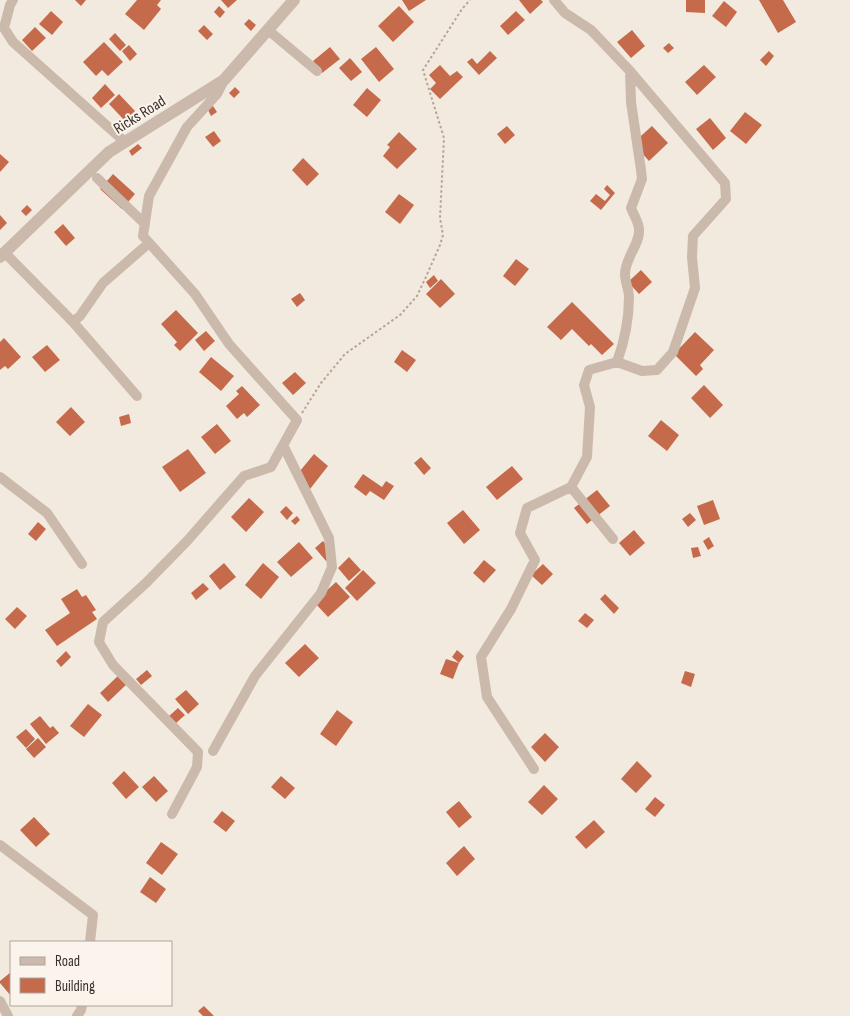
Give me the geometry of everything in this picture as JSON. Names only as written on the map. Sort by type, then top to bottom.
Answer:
[{"type":"street","points":[[13,0],[4,28],[13,42],[125,142]]},
{"type":"street","name":"Ricks Road","points":[[2,255],[109,152],[224,80],[294,0]]},
{"type":"street","points":[[534,769],[488,698],[481,657],[511,609],[535,560],[520,533],[527,508],[571,487],[586,457],[590,407],[584,385],[589,370],[617,362],[642,371],[657,370],[673,352],[695,288],[692,257],[693,236],[726,199],[725,182],[630,71],[591,30],[565,13],[554,0]]},
{"type":"street","points":[[268,30],[317,71]]},
{"type":"street","points":[[617,362],[624,343],[627,324],[629,296],[625,276],[626,263],[640,231],[631,208],[642,179],[631,102],[630,71]]},
{"type":"street","points":[[172,814],[197,767],[198,752],[113,665],[99,642],[103,622],[146,583],[188,540],[244,476],[271,467],[297,420],[229,344],[195,294],[143,236],[150,196],[168,161],[187,127],[217,94],[224,80]]},
{"type":"street","points":[[97,178],[145,224]]},
{"type":"street","points":[[73,322],[80,316],[103,283],[149,243]]},
{"type":"street","points":[[2,255],[73,322],[137,396]]},
{"type":"street","points":[[213,751],[255,676],[321,593],[332,567],[329,538],[283,445]]},
{"type":"street","points":[[0,476],[48,513],[82,564]]},
{"type":"street","points":[[571,487],[613,539]]},
{"type":"street","points":[[0,845],[93,915],[90,941]]},
{"type":"street","points":[[0,1001],[8,1016]]},
{"type":"path","points":[[297,420],[321,383],[345,354],[400,315],[410,304],[425,279],[440,245],[443,235],[440,218],[444,138],[423,70],[462,9],[470,0]]},
{"type":"building","points":[[75,0],[86,0],[81,6]]},
{"type":"building","points":[[137,0],[161,0],[157,5],[161,9],[144,30],[125,14]]},
{"type":"building","points":[[221,0],[237,0],[228,8]]},
{"type":"building","points":[[402,0],[426,0],[409,11]]},
{"type":"building","points":[[519,0],[541,0],[543,2],[530,14]]},
{"type":"building","points":[[686,0],[705,0],[705,13],[686,12]]},
{"type":"building","points":[[759,0],[783,0],[796,22],[778,33]]},
{"type":"building","points":[[724,1],[737,12],[726,27],[712,16]]},
{"type":"building","points":[[219,6],[225,12],[220,18],[214,12]]},
{"type":"building","points":[[399,6],[414,22],[393,42],[378,26]]},
{"type":"building","points":[[51,11],[63,22],[52,35],[39,24]]},
{"type":"building","points":[[516,11],[525,20],[508,35],[500,26]]},
{"type":"building","points":[[249,19],[256,25],[251,31],[244,24]]},
{"type":"building","points":[[204,25],[213,34],[207,40],[198,31]]},
{"type":"building","points":[[35,27],[46,38],[32,51],[22,40]]},
{"type":"building","points":[[632,30],[645,46],[631,58],[617,42]]},
{"type":"building","points":[[115,33],[126,45],[120,51],[109,39]]},
{"type":"building","points":[[104,42],[123,62],[108,76],[102,70],[96,76],[83,62]]},
{"type":"building","points":[[669,43],[674,48],[668,53],[663,48]]},
{"type":"building","points":[[129,45],[137,54],[130,61],[122,51]]},
{"type":"building","points":[[330,47],[340,59],[322,73],[313,61]]},
{"type":"building","points":[[376,47],[394,69],[379,82],[361,59]]},
{"type":"building","points":[[490,51],[497,58],[479,75],[467,62],[472,58],[477,64]]},
{"type":"building","points":[[769,51],[774,56],[766,66],[760,60]]},
{"type":"building","points":[[350,58],[362,72],[351,81],[339,68]]},
{"type":"building","points":[[440,65],[450,76],[457,71],[463,77],[440,99],[430,89],[436,83],[429,75]]},
{"type":"building","points":[[704,65],[716,77],[697,95],[685,82]]},
{"type":"building","points":[[105,84],[115,95],[101,108],[92,98]]},
{"type":"building","points":[[235,87],[240,92],[234,98],[229,93]]},
{"type":"building","points":[[367,88],[381,100],[367,117],[353,105]]},
{"type":"building","points":[[119,94],[135,111],[125,121],[109,104]]},
{"type":"building","points":[[213,106],[217,112],[211,116],[208,110]]},
{"type":"building","points":[[745,112],[762,125],[746,144],[730,131]]},
{"type":"building","points":[[710,118],[726,138],[713,150],[696,129]]},
{"type":"building","points":[[507,126],[515,135],[505,144],[497,134]]},
{"type":"building","points":[[652,126],[668,143],[649,161],[633,143]]},
{"type":"building","points":[[214,131],[221,141],[213,147],[205,137]]},
{"type":"building","points":[[399,132],[417,149],[397,169],[383,156],[390,147],[387,145]]},
{"type":"building","points":[[138,144],[142,148],[132,156],[129,151]]},
{"type":"building","points":[[0,154],[9,162],[0,172]]},
{"type":"building","points":[[303,158],[319,174],[307,186],[292,170]]},
{"type":"building","points":[[113,174],[135,194],[122,209],[100,189]]},
{"type":"building","points":[[607,185],[615,193],[601,210],[590,201],[596,194],[605,201],[610,195],[604,189]]},
{"type":"building","points":[[399,194],[414,205],[400,224],[385,212]]},
{"type":"building","points":[[27,205],[32,210],[26,216],[21,211]]},
{"type":"building","points":[[0,215],[7,223],[0,230]]},
{"type":"building","points":[[63,224],[75,238],[66,246],[54,232]]},
{"type":"building","points":[[516,259],[529,269],[515,286],[503,276]]},
{"type":"building","points":[[641,270],[652,282],[639,294],[628,282]]},
{"type":"building","points":[[434,275],[438,281],[430,288],[426,282]]},
{"type":"building","points":[[441,279],[455,294],[440,308],[426,294]]},
{"type":"building","points":[[300,293],[305,300],[297,307],[291,299]]},
{"type":"building","points":[[572,302],[614,344],[602,355],[591,344],[589,346],[572,329],[561,340],[547,327]]},
{"type":"building","points":[[176,310],[198,333],[180,351],[174,345],[177,342],[161,324]]},
{"type":"building","points":[[206,331],[215,341],[204,351],[195,340]]},
{"type":"building","points":[[695,332],[714,350],[700,365],[703,369],[696,376],[674,354]]},
{"type":"building","points":[[4,338],[21,357],[8,369],[5,366],[0,370],[0,342]]},
{"type":"building","points":[[47,345],[60,360],[45,372],[32,357]]},
{"type":"building","points":[[402,350],[416,360],[407,372],[394,362]]},
{"type":"building","points":[[211,357],[234,376],[221,391],[199,372]]},
{"type":"building","points":[[295,372],[306,383],[293,395],[282,383]]},
{"type":"building","points":[[704,385],[723,405],[710,418],[691,398]]},
{"type":"building","points":[[242,386],[260,405],[247,417],[244,413],[237,419],[226,406],[239,394],[236,391]]},
{"type":"building","points":[[71,407],[85,422],[70,436],[56,422]]},
{"type":"building","points":[[129,414],[131,423],[121,426],[119,417]]},
{"type":"building","points":[[661,420],[679,435],[667,451],[648,436]]},
{"type":"building","points":[[217,424],[231,441],[215,454],[201,437]]},
{"type":"building","points":[[188,449],[206,473],[180,492],[162,467]]},
{"type":"building","points":[[314,454],[328,466],[310,489],[295,477]]},
{"type":"building","points":[[421,457],[431,468],[424,475],[414,463]]},
{"type":"building","points":[[512,466],[523,479],[497,500],[486,487]]},
{"type":"building","points":[[363,474],[382,487],[386,481],[394,486],[384,500],[370,491],[366,496],[354,487]]},
{"type":"building","points":[[597,490],[610,506],[587,524],[574,508]]},
{"type":"building","points":[[249,498],[264,512],[246,532],[231,517]]},
{"type":"building","points":[[713,500],[720,519],[704,525],[697,506]]},
{"type":"building","points":[[286,506],[293,513],[287,520],[280,512]]},
{"type":"building","points":[[463,510],[480,530],[464,544],[447,523]]},
{"type":"building","points":[[690,513],[696,520],[688,527],[682,519]]},
{"type":"building","points":[[297,516],[300,520],[295,525],[291,521]]},
{"type":"building","points":[[38,522],[46,529],[36,541],[28,534]]},
{"type":"building","points":[[634,530],[645,543],[630,556],[619,543]]},
{"type":"building","points":[[709,537],[714,546],[708,550],[703,541]]},
{"type":"building","points":[[323,541],[334,554],[326,561],[315,548]]},
{"type":"building","points":[[299,542],[313,558],[291,577],[277,562]]},
{"type":"building","points":[[698,547],[701,556],[693,558],[691,548]]},
{"type":"building","points":[[349,557],[361,570],[349,581],[338,568]]},
{"type":"building","points":[[484,560],[496,570],[484,583],[473,573]]},
{"type":"building","points":[[224,563],[236,577],[220,590],[209,576]]},
{"type":"building","points":[[263,563],[279,577],[261,599],[245,585]]},
{"type":"building","points":[[543,564],[553,574],[542,585],[531,575]]},
{"type":"building","points":[[363,570],[376,583],[357,601],[345,588]]},
{"type":"building","points":[[336,582],[350,597],[328,617],[314,602]]},
{"type":"building","points":[[203,583],[209,589],[196,600],[191,593]]},
{"type":"building","points":[[77,589],[82,597],[86,595],[96,610],[92,612],[97,619],[57,646],[45,630],[70,613],[61,599]]},
{"type":"building","points":[[605,594],[619,608],[614,614],[600,599]]},
{"type":"building","points":[[17,607],[27,616],[15,629],[5,619]]},
{"type":"building","points":[[585,613],[594,620],[587,628],[578,621]]},
{"type":"building","points":[[305,644],[319,658],[299,677],[285,663]]},
{"type":"building","points":[[457,650],[464,656],[459,663],[452,657]]},
{"type":"building","points":[[66,651],[71,657],[61,667],[56,661]]},
{"type":"building","points":[[446,659],[459,663],[453,679],[440,674]]},
{"type":"building","points":[[147,670],[152,676],[141,685],[136,679]]},
{"type":"building","points":[[685,671],[695,674],[691,687],[681,683]]},
{"type":"building","points":[[120,674],[128,683],[108,702],[100,693]]},
{"type":"building","points":[[186,690],[199,704],[188,714],[175,699]]},
{"type":"building","points":[[88,704],[102,715],[84,737],[70,726]]},
{"type":"building","points":[[178,708],[185,715],[175,724],[168,717]]},
{"type":"building","points":[[337,710],[353,722],[336,746],[320,734]]},
{"type":"building","points":[[40,716],[50,728],[53,726],[59,733],[46,744],[30,724]]},
{"type":"building","points":[[26,729],[35,739],[26,748],[16,737]]},
{"type":"building","points":[[545,733],[559,747],[545,762],[531,747]]},
{"type":"building","points":[[38,738],[46,747],[34,758],[26,749]]},
{"type":"building","points":[[637,761],[652,776],[636,793],[621,779]]},
{"type":"building","points":[[124,771],[139,787],[126,799],[112,783]]},
{"type":"building","points":[[154,776],[168,791],[156,802],[142,787]]},
{"type":"building","points":[[281,776],[295,788],[285,799],[271,787]]},
{"type":"building","points":[[544,785],[558,799],[542,815],[528,802]]},
{"type":"building","points":[[655,797],[665,805],[655,817],[645,809]]},
{"type":"building","points":[[459,801],[472,817],[459,828],[446,812]]},
{"type":"building","points":[[222,811],[235,821],[226,832],[213,822]]},
{"type":"building","points":[[34,817],[50,834],[36,847],[20,830]]},
{"type":"building","points":[[594,820],[605,832],[586,849],[575,837]]},
{"type":"building","points":[[161,842],[178,854],[162,875],[146,863]]},
{"type":"building","points":[[464,846],[475,859],[457,876],[446,863]]},
{"type":"building","points":[[150,877],[166,889],[156,903],[140,892]]},
{"type":"building","points":[[10,973],[10,995],[0,983]]},
{"type":"building","points":[[204,1006],[214,1016],[203,1016],[198,1011]]}]
